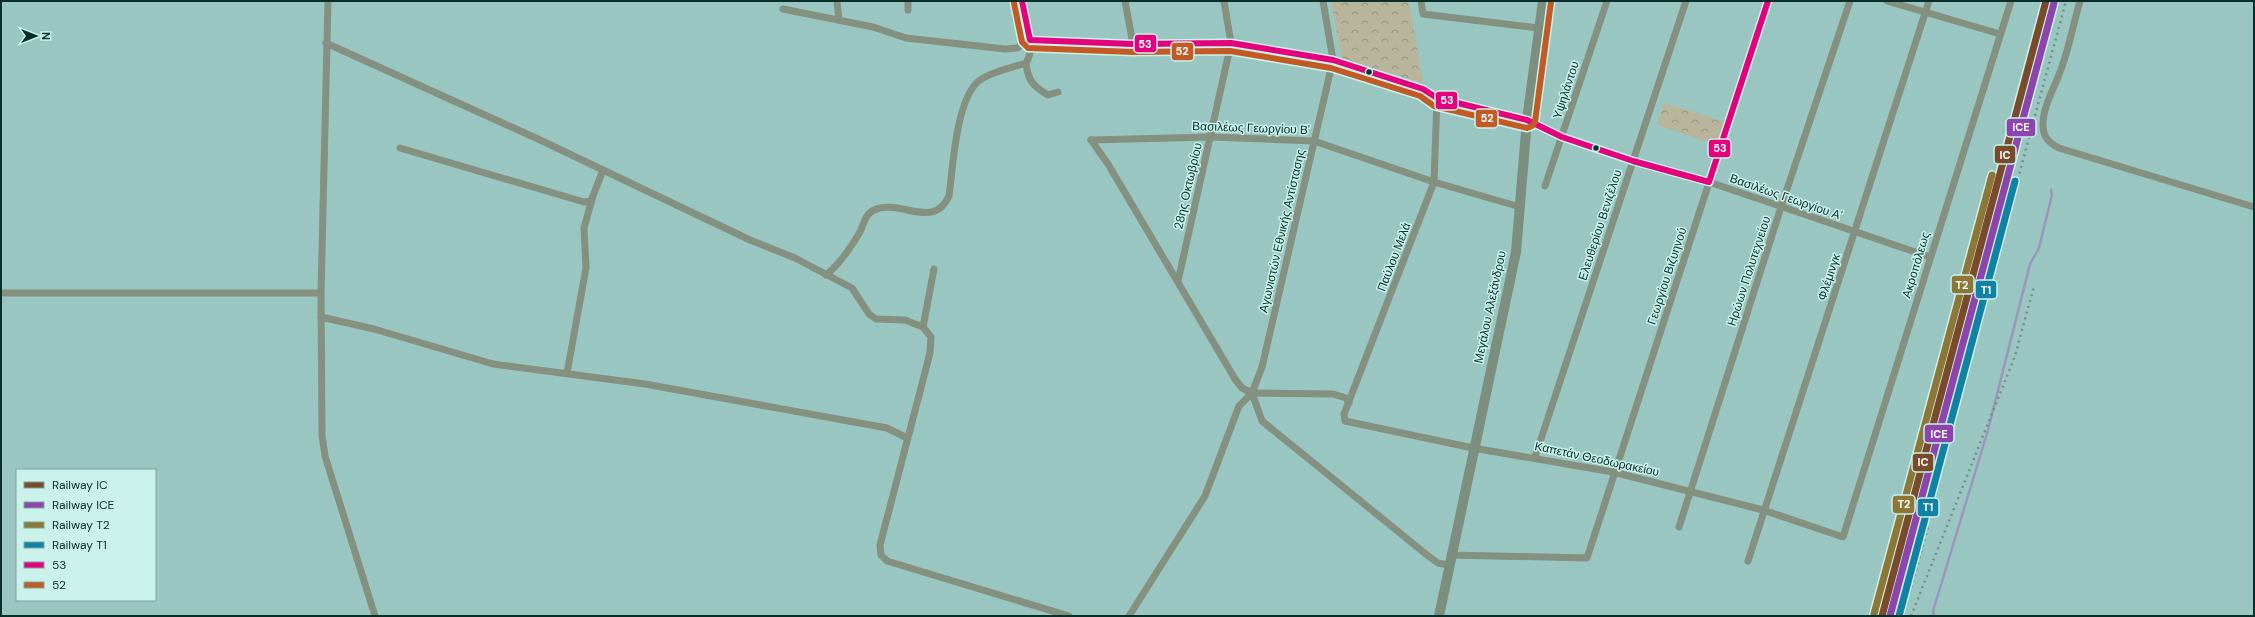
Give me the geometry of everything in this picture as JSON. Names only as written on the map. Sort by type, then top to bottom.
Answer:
[{"type":"street","points":[[328,1],[321,293],[322,435],[325,456],[375,616]]},
{"type":"street","points":[[837,1],[839,20]]},
{"type":"street","points":[[908,1],[908,10]]},
{"type":"street","points":[[1022,1],[1030,40],[1029,59],[1026,63],[1028,77],[1034,87],[1048,95],[1058,92]]},
{"type":"street","points":[[1125,1],[1133,44]]},
{"type":"street","name":"28ης Οκτωβρίου","points":[[1178,281],[1231,43],[1224,1]]},
{"type":"street","name":"Αγωνιστών Εθνικής Αντίστασης","points":[[1130,616],[1205,496],[1240,406],[1252,393],[1262,367],[1333,60],[1323,1]]},
{"type":"street","points":[[1421,1],[1423,14],[1539,28]]},
{"type":"street","name":"Μεγάλου Αλεξάνδρου","points":[[1439,616],[1450,555],[1516,252],[1527,120],[1544,1]]},
{"type":"street","name":"Υψηλάντου","points":[[1545,186],[1607,1]]},
{"type":"street","name":"Ελευθερίου Βενιζέλου","points":[[1535,457],[1686,1]]},
{"type":"street","name":"Γεωργίου Βιζυηνού","points":[[1450,555],[1587,558],[1613,472],[1768,1]]},
{"type":"street","name":"Ηρώων Πολυτεχνείου","points":[[1679,527],[1781,207],[1850,1]]},
{"type":"street","points":[[1887,1],[2000,34]]},
{"type":"street","name":"Φλέμινγκ","points":[[1748,561],[1763,510],[1855,232],[1929,1]]},
{"type":"street","name":"Ακροπόλεως","points":[[1843,537],[2011,1]]},
{"type":"street","points":[[2080,1],[2061,72],[2044,113],[2044,136],[2050,143],[2059,148],[2121,169],[2254,207]]},
{"type":"street","points":[[783,9],[873,27],[906,38],[1005,49],[1017,48],[1030,40]]},
{"type":"street","name":"Βασιλέως Γεωργίου Α'","points":[[1030,40],[1133,44],[1231,43],[1333,60],[1423,89],[1436,98],[1527,120],[1562,137],[1633,161],[1709,182],[1930,257]]},
{"type":"street","points":[[326,43],[603,170],[750,240],[795,258],[852,288],[870,314],[876,319],[905,320],[923,327],[931,337],[932,345],[880,545],[883,558],[894,564],[1069,616]]},
{"type":"street","points":[[826,275],[835,268],[859,233],[866,218],[873,210],[888,208],[927,213],[940,209],[945,204],[949,196],[960,115],[971,89],[988,75],[1026,63]]},
{"type":"street","name":"Παύλου Μελά","points":[[1343,418],[1434,182],[1436,98]]},
{"type":"street","name":"Βασιλέως Γεωργίου Β'","points":[[1178,281],[1091,140],[1211,137],[1314,141],[1434,182],[1520,207]]},
{"type":"street","points":[[400,148],[584,202],[592,199]]},
{"type":"street","points":[[567,373],[586,268],[584,228],[592,199],[603,170]]},
{"type":"street","points":[[923,327],[934,269]]},
{"type":"street","points":[[1178,281],[1242,388],[1252,393],[1333,394],[1346,398],[1349,403]]},
{"type":"street","points":[[1,293],[321,293]]},
{"type":"street","points":[[321,317],[374,329],[493,364],[645,384],[887,428],[907,438]]},
{"type":"street","points":[[1252,393],[1262,421],[1427,555],[1438,563],[1448,566]]},
{"type":"street","name":"Καπετάν Θεοδωρακείου","points":[[1343,418],[1348,422],[1473,448],[1535,457],[1613,472],[1690,490],[1763,510],[1843,537]]},
{"type":"green space","points":[[1331,1],[1409,1],[1423,83],[1342,59]]},
{"type":"green space","points":[[1664,103],[1725,122],[1718,145],[1657,125]]},
{"type":"waterway","points":[[1934,616],[1933,611],[1988,430],[2030,264],[2039,248],[2052,195],[2051,190]]},
{"type":"railway","points":[[1999,249],[2066,1]]},
{"type":"railway","points":[[1911,616],[2015,356],[2034,286]]},
{"type":"railway","points":[[1903,616],[1929,524]]},
{"type":"rail line","name":"IC","points":[[1882,616],[2046,1]]},
{"type":"rail line","name":"ICE","points":[[1890,616],[2054,3]]},
{"type":"rail line","name":"T2","points":[[1874,614],[1992,175]]},
{"type":"rail line","name":"T1","points":[[1899,616],[2015,181]]},
{"type":"transit line","name":"53","points":[[1022,1],[1030,40],[1133,44],[1231,43],[1333,60],[1423,89],[1437,98],[1527,120],[1562,137],[1633,161],[1709,182],[1768,1]]},
{"type":"transit line","name":"52","points":[[1014,3],[1022,42],[1028,48],[1133,52],[1230,51],[1331,68],[1420,96],[1434,106],[1527,128],[1532,126],[1535,122],[1551,2]]}]
